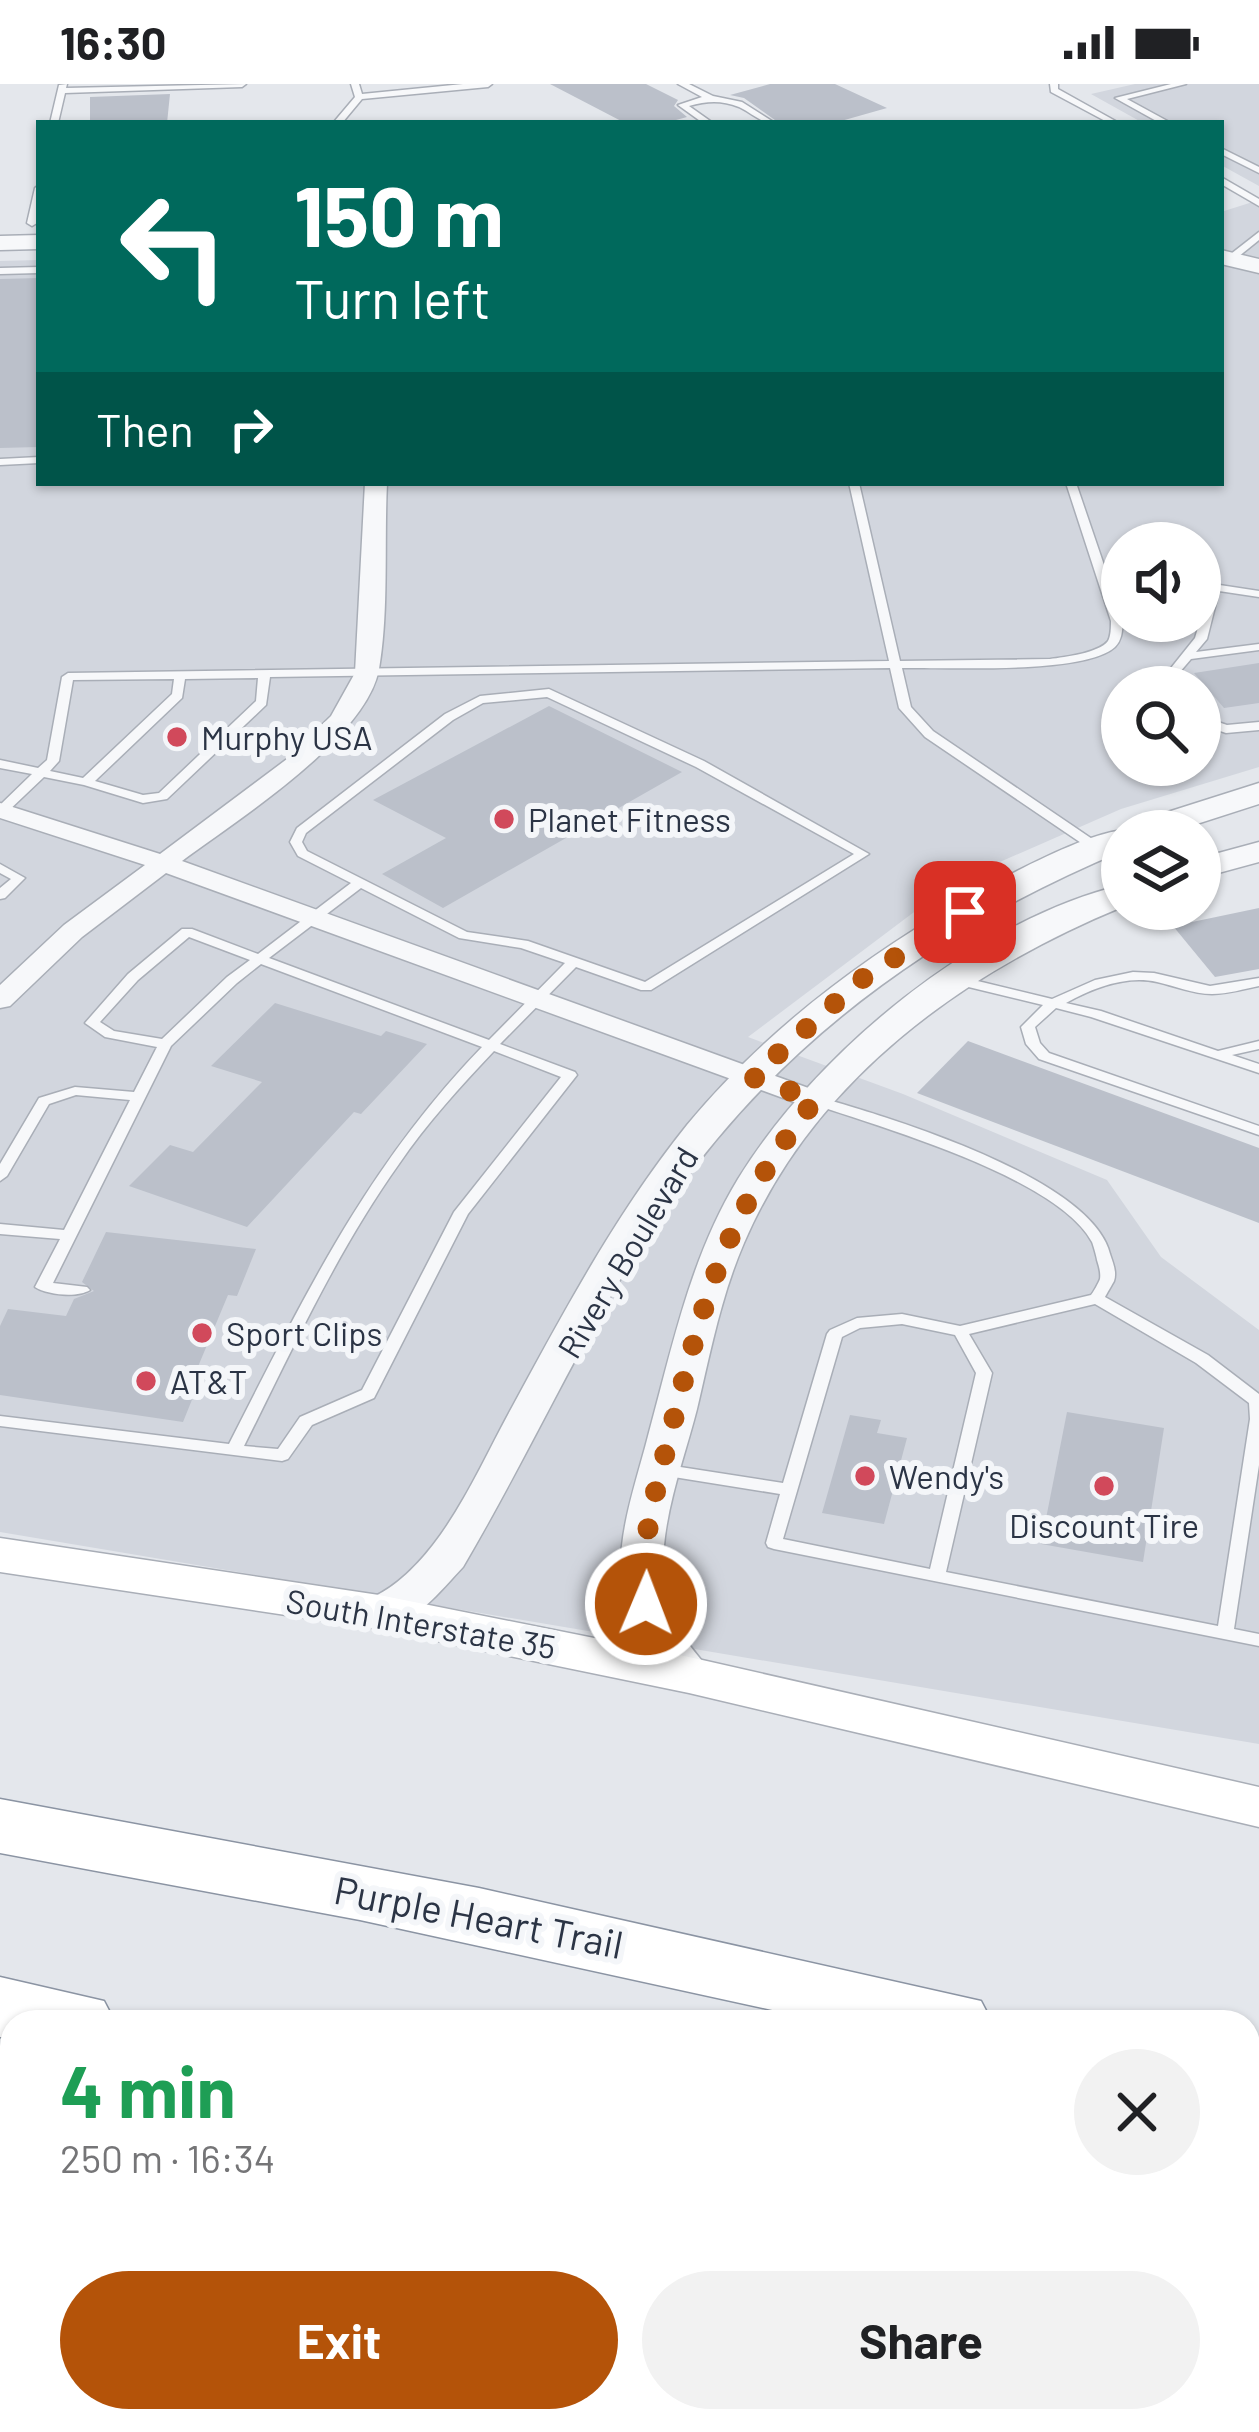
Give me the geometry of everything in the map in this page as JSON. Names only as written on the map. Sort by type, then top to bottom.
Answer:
[{"type":"highway","name":"Purple Heart Trail","points":[[0,1826],[194,1859],[636,1948],[903,2010]]},
{"type":"main road","name":"South Interstate 35","points":[[0,1555],[379,1612],[689,1675],[1259,1807]]},
{"type":"street","points":[[0,243],[35,232]]},
{"type":"street","points":[[0,1000],[73,931],[320,743],[357,695],[367,673],[376,486]]},
{"type":"street","points":[[1207,810],[1259,793]]},
{"type":"street","points":[[0,810],[77,832],[815,1100]]},
{"type":"street","points":[[1221,862],[1259,852]]},
{"type":"street","name":"Rivery Boulevard","points":[[379,1612],[400,1605],[421,1588],[448,1556],[657,1192],[700,1134],[752,1077],[862,979],[918,941],[1023,880],[1101,854]]},
{"type":"street","points":[[689,1675],[654,1627],[642,1580],[661,1470],[706,1292],[726,1240],[772,1156],[815,1100],[886,1030],[954,979],[1043,929],[1101,904]]},
{"type":"lane","points":[[55,120],[63,88],[242,84]]},
{"type":"lane","points":[[355,84],[359,97]]},
{"type":"lane","points":[[340,120],[359,97],[488,84]]},
{"type":"lane","points":[[682,84],[710,98],[739,104],[766,120]]},
{"type":"lane","points":[[1054,84],[1054,91],[1109,120]]},
{"type":"lane","points":[[1161,120],[1119,98],[1182,84]]},
{"type":"lane","points":[[704,120],[682,105],[710,98]]},
{"type":"lane","points":[[1224,152],[1259,170]]},
{"type":"lane","points":[[1224,182],[1259,203]]},
{"type":"lane","points":[[1245,262],[1259,235]]},
{"type":"lane","points":[[0,271],[36,270]]},
{"type":"lane","points":[[0,462],[36,460]]},
{"type":"lane","points":[[855,486],[905,708],[929,734],[1101,842]]},
{"type":"lane","points":[[1072,486],[1101,573]]},
{"type":"lane","points":[[1221,588],[1259,594]]},
{"type":"lane","points":[[0,810],[53,761],[68,676],[1050,662],[1090,655],[1110,642]]},
{"type":"lane","points":[[1181,666],[1192,656],[1197,642]]},
{"type":"lane","points":[[1192,656],[1259,646]]},
{"type":"lane","points":[[0,764],[143,799],[168,793],[262,702],[264,673]]},
{"type":"lane","points":[[86,782],[178,695],[180,675]]},
{"type":"lane","points":[[513,694],[565,697],[700,764],[862,854],[646,987],[573,962],[523,944],[464,935],[302,853],[296,842],[301,831],[449,716],[480,700],[513,694]]},
{"type":"lane","points":[[1221,727],[1259,726]]},
{"type":"lane","points":[[0,868],[20,878],[0,895]]},
{"type":"lane","points":[[82,1290],[44,1287],[165,1044],[259,958],[359,883]]},
{"type":"lane","points":[[0,1421],[282,1455],[305,1421],[368,1394],[460,1212],[570,1075],[187,932],[94,1016],[96,1029],[165,1044]]},
{"type":"lane","points":[[234,1450],[361,1210],[415,1131],[573,962]]},
{"type":"lane","points":[[1259,982],[1205,990],[1144,975],[1127,977],[1054,1004],[1037,1014],[1028,1027],[1033,1044],[1044,1056],[1259,1131]]},
{"type":"lane","points":[[954,979],[1054,1004],[1259,1069]]},
{"type":"lane","points":[[1219,1055],[1259,1045]]},
{"type":"lane","points":[[0,1176],[44,1101],[75,1091],[138,1097]]},
{"type":"lane","points":[[815,1100],[1036,1183],[1087,1221],[1102,1246],[1109,1275],[1096,1299]]},
{"type":"lane","points":[[0,1229],[69,1235]]},
{"type":"lane","points":[[1225,1634],[1258,1401],[1202,1359],[1096,1299],[960,1331],[902,1319],[857,1323],[835,1334],[774,1543],[1225,1634],[1259,1640]]},
{"type":"lane","points":[[937,1576],[984,1373],[960,1331]]},
{"type":"lane","points":[[661,1470],[787,1489]]},
{"type":"shaded area","points":[[1135,84],[1259,84],[1259,186],[1224,167],[1224,120],[1138,120],[1091,94]]},
{"type":"shaded area","points":[[1259,200],[1259,767],[1221,779],[1221,666],[1101,666],[1101,786],[1197,786],[1119,810],[1101,810],[1101,818],[954,882],[748,1037],[903,1094],[1107,1180],[1161,1257],[1259,1330],[1259,1744],[0,1532],[0,261],[36,260],[36,486],[1224,486],[1224,211]]},
{"type":"building","points":[[550,84],[646,84],[678,100],[674,106],[687,117],[619,120]]},
{"type":"building","points":[[770,84],[835,84],[887,108],[845,120],[775,120],[744,98],[730,95]]},
{"type":"building","points":[[170,94],[167,120],[90,120],[90,97]]},
{"type":"building","points":[[36,278],[36,447],[0,448],[0,279]]},
{"type":"building","points":[[1259,663],[1259,703],[1224,708],[1221,669]]},
{"type":"building","name":"Planet Fitness","points":[[549,706],[682,772],[443,908],[382,874],[446,838],[373,800]]},
{"type":"building","points":[[1259,908],[1259,969],[1215,977],[1176,930],[1221,930],[1221,916]]},
{"type":"building","points":[[275,1003],[381,1036],[386,1031],[427,1044],[361,1114],[354,1112],[247,1227],[129,1186],[170,1145],[193,1152],[262,1082],[211,1066]]},
{"type":"building","points":[[968,1041],[1259,1148],[1259,1223],[917,1093]]},
{"type":"building","points":[[106,1232],[256,1249],[237,1296],[228,1295],[197,1369],[204,1370],[183,1422],[0,1395],[0,1326],[8,1309],[66,1316],[74,1299],[94,1291],[82,1282]]},
{"type":"building","name":"Discount Tire","points":[[1067,1412],[1164,1428],[1143,1562],[1041,1544]]},
{"type":"building","name":"Wendy's","points":[[850,1415],[881,1420],[877,1433],[907,1438],[884,1524],[822,1513]]},
{"type":"place","name":"Murphy USA","points":[[177,737]]},
{"type":"place","name":"Planet Fitness","points":[[504,819]]},
{"type":"place","name":"Sport Clips","points":[[202,1333]]},
{"type":"place","name":"AT&T","points":[[146,1381]]},
{"type":"place","name":"Wendy's","points":[[865,1476]]},
{"type":"place","name":"Discount Tire","points":[[1104,1486]]},
{"type":"route","points":[[646,1604],[642,1580],[649,1525],[706,1292],[751,1192],[815,1100],[752,1077],[862,979],[965,912]]}]
